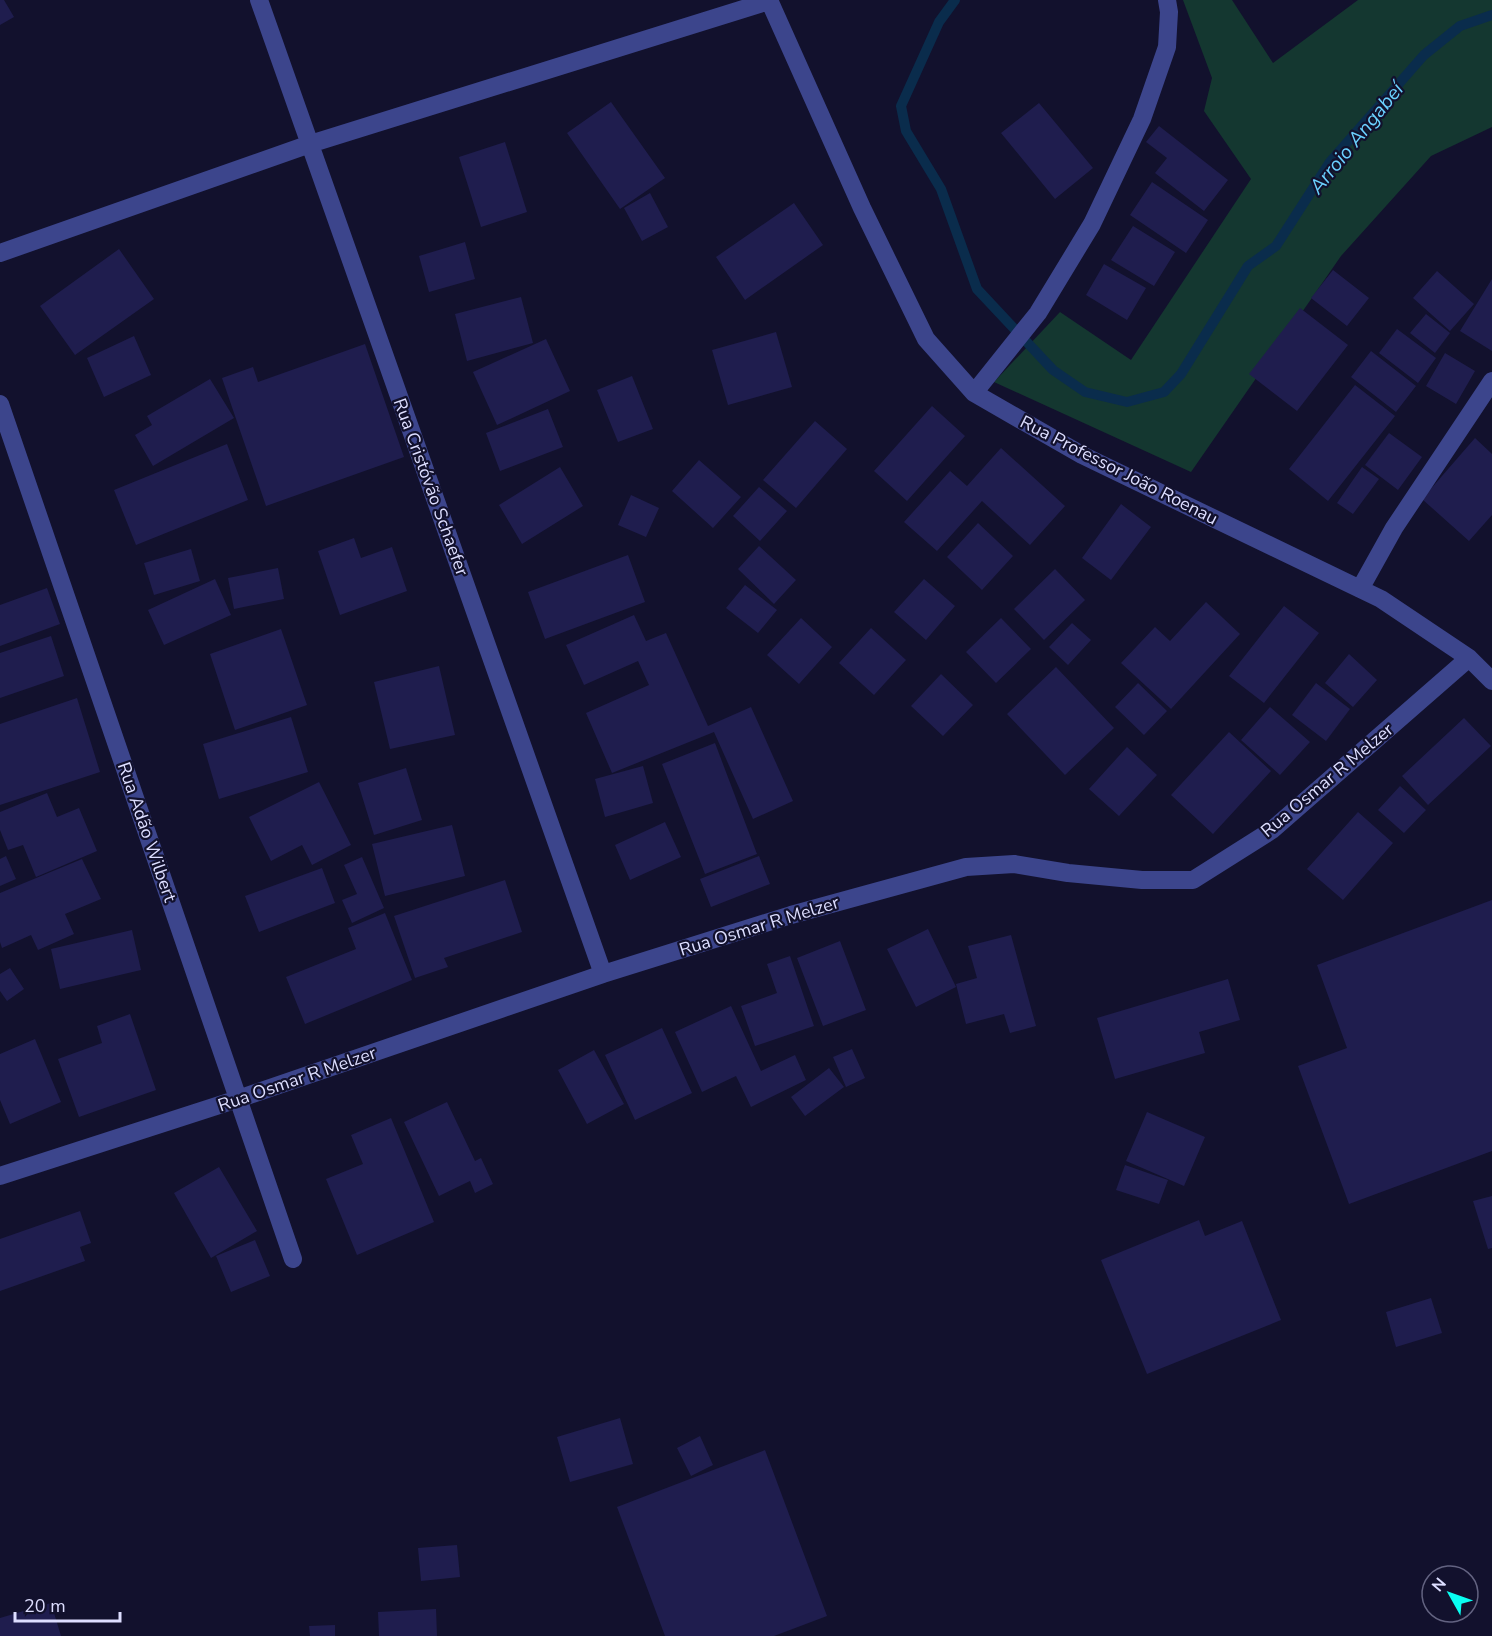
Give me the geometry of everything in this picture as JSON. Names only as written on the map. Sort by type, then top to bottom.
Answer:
[{"type":"street","name":"Rua Cristóvão Schaefer","points":[[259,0],[603,974]]},
{"type":"street","points":[[0,253],[310,144],[769,0]]},
{"type":"street","name":"Rua Professor João Roenau","points":[[769,0],[861,208],[926,339],[974,393],[1082,455],[1381,599],[1469,658],[1492,681]]},
{"type":"street","points":[[974,393],[1035,317],[1092,224],[1142,119],[1167,47],[1169,12],[1167,0]]},
{"type":"street","points":[[1360,589],[1394,528],[1492,381]]},
{"type":"street","name":"Rua Adão Wilbert","points":[[0,404],[293,1259]]},
{"type":"street","name":"Rua Osmar R Melzer","points":[[0,1176],[238,1099],[603,974],[791,915],[966,867],[1014,864],[1068,873],[1142,880],[1193,880],[1272,830],[1469,658]]},
{"type":"green space","points":[[1183,0],[1232,0],[1273,63],[1358,0],[1492,0],[1492,127],[1431,156],[1341,256],[1191,472],[994,382],[1060,312],[1131,360],[1251,179],[1204,111],[1212,78]]},
{"type":"building","points":[[0,0],[4,0],[14,17],[0,25]]},
{"type":"building","points":[[611,102],[665,178],[620,209],[567,133]]},
{"type":"building","points":[[1039,103],[1093,168],[1055,199],[1001,133]]},
{"type":"building","points":[[1159,126],[1228,180],[1204,211],[1155,173],[1167,158],[1146,142]]},
{"type":"building","points":[[505,142],[527,212],[481,227],[459,157]]},
{"type":"building","points":[[1152,182],[1208,220],[1186,253],[1130,215]]},
{"type":"building","points":[[650,193],[668,227],[642,241],[624,208]]},
{"type":"building","points":[[794,203],[823,245],[745,300],[716,257]]},
{"type":"building","points":[[1133,226],[1175,252],[1154,286],[1111,260]]},
{"type":"building","points":[[465,242],[475,279],[429,292],[419,256]]},
{"type":"building","points":[[119,249],[154,299],[75,355],[40,306]]},
{"type":"building","points":[[1104,264],[1146,288],[1127,320],[1086,295]]},
{"type":"building","points":[[1333,270],[1369,298],[1347,326],[1311,298]]},
{"type":"building","points":[[1437,271],[1474,304],[1450,331],[1413,298]]},
{"type":"building","points":[[1492,279],[1492,351],[1460,331]]},
{"type":"building","points":[[521,297],[533,343],[467,361],[455,314]]},
{"type":"building","points":[[1300,308],[1348,345],[1297,411],[1249,374]]},
{"type":"building","points":[[1426,314],[1450,333],[1435,353],[1410,333]]},
{"type":"building","points":[[1397,329],[1436,358],[1418,383],[1379,353]]},
{"type":"building","points":[[776,332],[792,387],[728,405],[712,350]]},
{"type":"building","points":[[134,336],[151,375],[104,397],[87,358]]},
{"type":"building","points":[[546,339],[570,391],[497,425],[473,372]]},
{"type":"building","points":[[365,344],[404,457],[266,506],[222,378],[253,367],[258,382]]},
{"type":"building","points":[[1371,351],[1416,386],[1396,412],[1351,377]]},
{"type":"building","points":[[1445,353],[1475,371],[1456,404],[1426,386]]},
{"type":"building","points":[[632,376],[653,429],[618,442],[597,390]]},
{"type":"building","points":[[210,379],[234,418],[153,466],[135,435],[152,425],[147,416]]},
{"type":"building","points":[[1355,385],[1395,416],[1328,501],[1289,469]]},
{"type":"building","points":[[932,406],[965,436],[907,501],[874,471]]},
{"type":"building","points":[[548,409],[563,447],[500,471],[486,433]]},
{"type":"building","points":[[815,421],[847,449],[796,508],[763,480]]},
{"type":"building","points":[[1389,433],[1422,457],[1398,490],[1365,465]]},
{"type":"building","points":[[1475,438],[1492,454],[1492,515],[1469,541],[1422,499]]},
{"type":"building","points":[[227,444],[248,500],[136,545],[114,490]]},
{"type":"building","points":[[1001,448],[1065,506],[1030,545],[982,501],[937,551],[904,522],[950,471],[967,486]]},
{"type":"building","points":[[699,460],[741,497],[713,528],[672,491]]},
{"type":"building","points":[[560,467],[583,506],[522,544],[499,505]]},
{"type":"building","points":[[1362,467],[1379,479],[1353,514],[1337,503]]},
{"type":"building","points":[[759,487],[787,511],[760,541],[733,516]]},
{"type":"building","points":[[631,495],[659,508],[646,537],[618,525]]},
{"type":"building","points":[[1121,504],[1151,527],[1111,580],[1082,558]]},
{"type":"building","points":[[978,523],[1013,556],[982,590],[947,557]]},
{"type":"building","points":[[354,538],[361,558],[392,547],[407,591],[340,615],[318,551]]},
{"type":"building","points":[[759,546],[796,580],[774,604],[738,569]]},
{"type":"building","points":[[191,549],[200,581],[154,595],[144,563]]},
{"type":"building","points":[[628,555],[645,602],[545,639],[528,592]]},
{"type":"building","points":[[278,568],[284,599],[234,609],[228,578]]},
{"type":"building","points":[[1055,569],[1085,600],[1044,640],[1014,609]]},
{"type":"building","points":[[215,579],[231,615],[164,645],[148,610]]},
{"type":"building","points":[[924,579],[955,606],[926,640],[894,612]]},
{"type":"building","points":[[745,585],[777,610],[758,633],[726,608]]},
{"type":"building","points":[[47,588],[60,624],[0,646],[0,605]]},
{"type":"building","points":[[1206,602],[1240,634],[1171,709],[1121,663],[1155,627],[1170,641]]},
{"type":"building","points":[[1284,606],[1319,633],[1264,703],[1229,676]]},
{"type":"building","points":[[634,615],[646,641],[666,633],[708,726],[751,707],[793,801],[753,819],[714,732],[612,773],[586,713],[649,685],[638,661],[584,685],[566,645]]},
{"type":"building","points":[[801,618],[832,647],[799,684],[767,655]]},
{"type":"building","points":[[1001,618],[1031,649],[996,683],[966,652]]},
{"type":"building","points":[[1072,623],[1091,640],[1068,665],[1049,647]]},
{"type":"building","points":[[871,628],[906,660],[874,695],[839,663]]},
{"type":"building","points":[[281,629],[307,705],[235,730],[210,654]]},
{"type":"building","points":[[51,636],[64,676],[0,698],[0,653]]},
{"type":"building","points":[[1349,654],[1377,680],[1353,707],[1325,683]]},
{"type":"building","points":[[439,666],[455,735],[390,749],[374,682]]},
{"type":"building","points":[[1056,667],[1114,728],[1065,775],[1007,714]]},
{"type":"building","points":[[941,674],[973,705],[943,736],[911,706]]},
{"type":"building","points":[[1138,683],[1167,711],[1144,735],[1115,707]]},
{"type":"building","points":[[1316,683],[1350,709],[1326,741],[1292,715]]},
{"type":"building","points":[[77,698],[100,772],[0,805],[0,724]]},
{"type":"building","points":[[1270,707],[1310,742],[1280,775],[1241,740]]},
{"type":"building","points":[[291,717],[308,772],[219,799],[203,744]]},
{"type":"building","points":[[1464,718],[1491,746],[1428,805],[1402,776]]},
{"type":"building","points":[[1229,732],[1271,771],[1213,834],[1171,795]]},
{"type":"building","points":[[715,743],[757,854],[705,874],[662,764]]},
{"type":"building","points":[[1127,747],[1157,775],[1119,816],[1089,789]]},
{"type":"building","points":[[643,766],[653,803],[605,817],[595,779]]},
{"type":"building","points":[[406,768],[422,820],[374,835],[358,783]]},
{"type":"building","points":[[319,782],[351,845],[312,865],[302,845],[271,861],[249,817]]},
{"type":"building","points":[[1400,786],[1426,810],[1404,833],[1378,810]]},
{"type":"building","points":[[47,793],[57,817],[79,808],[97,851],[36,877],[23,845],[8,850],[0,830],[0,812]]},
{"type":"building","points":[[1358,812],[1393,843],[1343,900],[1307,869]]},
{"type":"building","points":[[665,822],[681,857],[630,880],[615,845]]},
{"type":"building","points":[[452,825],[465,876],[385,896],[372,844]]},
{"type":"building","points":[[6,856],[16,879],[0,886],[0,859]]},
{"type":"building","points":[[759,856],[770,884],[711,907],[700,879]]},
{"type":"building","points":[[362,857],[384,908],[352,923],[342,900],[357,894],[344,865]]},
{"type":"building","points":[[82,859],[101,899],[65,914],[74,934],[38,950],[31,935],[2,948],[0,893]]},
{"type":"building","points":[[322,868],[335,903],[259,932],[245,896]]},
{"type":"building","points":[[505,880],[522,932],[444,958],[448,967],[415,978],[394,916]]},
{"type":"building","points":[[1492,900],[1492,1151],[1349,1204],[1298,1066],[1347,1048],[1317,965]]},
{"type":"building","points":[[385,913],[412,980],[305,1024],[286,977],[356,949],[348,928]]},
{"type":"building","points":[[928,929],[956,987],[916,1007],[887,949]]},
{"type":"building","points":[[132,930],[141,970],[60,989],[51,949]]},
{"type":"building","points":[[1011,935],[1036,1026],[1010,1033],[1004,1014],[966,1024],[956,984],[977,978],[968,946]]},
{"type":"building","points":[[840,941],[866,1010],[823,1026],[797,958]]},
{"type":"building","points":[[790,956],[814,1026],[755,1046],[741,1006],[777,993],[767,964]]},
{"type":"building","points":[[10,968],[24,989],[7,1001],[0,991],[0,974]]},
{"type":"building","points":[[1228,979],[1240,1020],[1199,1032],[1205,1053],[1115,1079],[1097,1018]]},
{"type":"building","points":[[731,1006],[761,1071],[795,1055],[806,1080],[751,1107],[736,1076],[702,1092],[675,1032]]},
{"type":"building","points":[[130,1014],[156,1090],[79,1117],[58,1059],[102,1043],[97,1026]]},
{"type":"building","points":[[662,1028],[692,1093],[635,1120],[605,1055]]},
{"type":"building","points":[[35,1039],[61,1102],[10,1124],[0,1100],[0,1054]]},
{"type":"building","points":[[852,1049],[865,1078],[846,1087],[833,1057]]},
{"type":"building","points":[[594,1050],[624,1104],[587,1124],[558,1070]]},
{"type":"building","points":[[829,1068],[844,1087],[805,1116],[791,1097]]},
{"type":"building","points":[[447,1102],[475,1161],[481,1158],[493,1184],[475,1193],[470,1181],[439,1196],[404,1122]]},
{"type":"building","points":[[1147,1112],[1205,1137],[1184,1186],[1126,1161]]},
{"type":"building","points":[[391,1118],[434,1222],[357,1255],[326,1179],[363,1164],[351,1135]]},
{"type":"building","points":[[1125,1165],[1168,1180],[1159,1204],[1116,1190]]},
{"type":"building","points":[[219,1167],[257,1231],[211,1258],[174,1193]]},
{"type":"building","points":[[1492,1196],[1492,1248],[1488,1249],[1473,1201]]},
{"type":"building","points":[[80,1211],[91,1243],[80,1247],[85,1261],[0,1291],[0,1239]]},
{"type":"building","points":[[1199,1220],[1205,1236],[1242,1221],[1281,1320],[1147,1374],[1101,1260]]},
{"type":"building","points":[[255,1240],[270,1276],[231,1292],[216,1256]]},
{"type":"building","points":[[1431,1298],[1442,1333],[1396,1347],[1386,1312]]},
{"type":"building","points":[[620,1418],[633,1464],[570,1482],[557,1437]]},
{"type":"building","points":[[700,1436],[713,1465],[691,1476],[677,1448]]},
{"type":"building","points":[[765,1450],[827,1616],[774,1636],[665,1636],[617,1507]]},
{"type":"building","points":[[457,1545],[460,1577],[421,1581],[418,1548]]},
{"type":"building","points":[[51,1603],[61,1636],[0,1636],[0,1618]]},
{"type":"building","points":[[436,1609],[437,1636],[379,1636],[378,1612]]},
{"type":"building","points":[[335,1625],[335,1636],[310,1636],[309,1626]]},
{"type":"waterway","name":"Arroio Angabeí","points":[[955,0],[939,22],[901,106],[906,131],[941,189],[977,289],[1053,370],[1085,392],[1127,402],[1164,392],[1181,374],[1248,266],[1276,246],[1330,162],[1424,55],[1460,26],[1492,15]]}]
